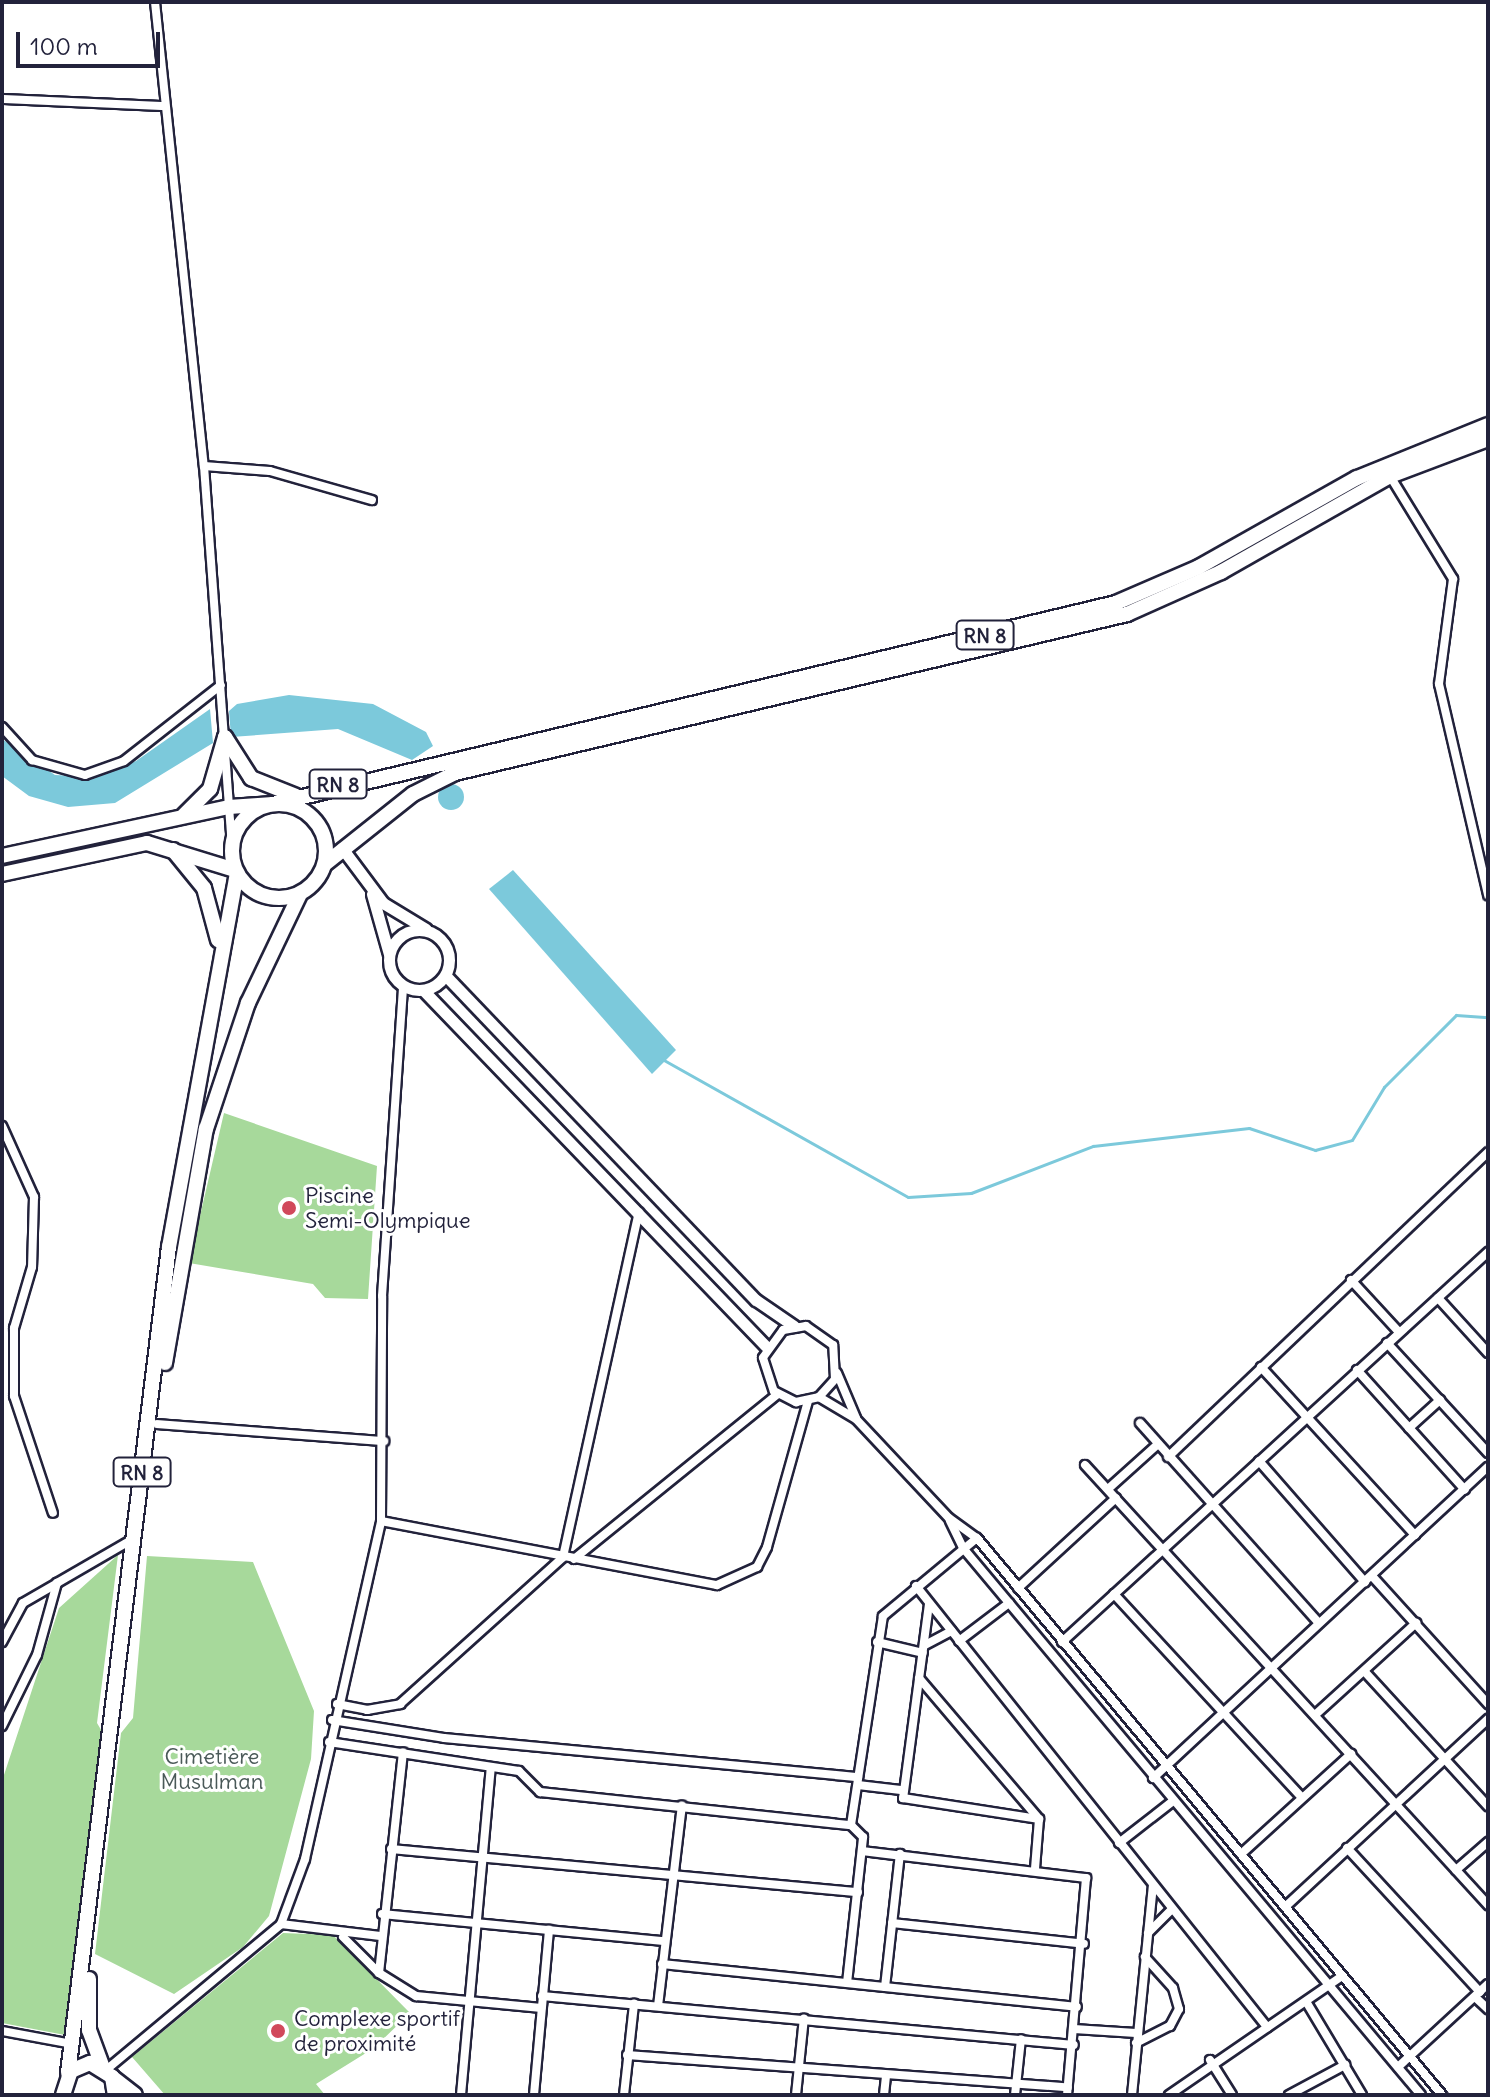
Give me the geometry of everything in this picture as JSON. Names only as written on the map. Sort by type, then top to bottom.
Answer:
[{"type":"main road","name":"RN 8","points":[[273,804],[450,756],[1116,603],[1210,561],[1357,478],[1488,425]]},
{"type":"main road","name":"RN 8","points":[[325,864],[413,794],[455,773],[1127,614],[1221,572],[1390,476],[1488,439]]},
{"type":"main road","points":[[225,737],[251,778],[297,796]]},
{"type":"main road","points":[[181,818],[210,789],[225,737]]},
{"type":"main road","points":[[236,872],[232,850],[244,819],[273,804]]},
{"type":"main road","points":[[2,856],[229,807],[273,804],[299,808],[319,826],[325,864],[300,894],[271,898],[236,872],[166,845],[135,844],[2,874]]},
{"type":"main road","points":[[166,845],[204,888],[216,924],[218,962]]},
{"type":"main road","name":"RN 8","points":[[62,2088],[72,2044],[169,1247],[236,872]]},
{"type":"main road","name":"RN 8","points":[[107,2071],[89,2030],[88,1992],[180,1252],[206,1129],[248,1003],[300,894]]},
{"type":"main road","points":[[62,2088],[83,2064],[107,2071],[135,2095]]},
{"type":"main road","points":[[107,2071],[115,2095]]},
{"type":"street","points":[[155,2],[163,106],[204,466],[232,850]]},
{"type":"street","points":[[2,99],[163,106]]},
{"type":"street","points":[[204,466],[270,471],[372,500]]},
{"type":"street","points":[[1390,476],[1453,579],[1439,684],[1488,895]]},
{"type":"street","points":[[2,727],[32,760],[85,775],[124,761],[221,685]]},
{"type":"street","points":[[107,2071],[281,1924],[305,1859],[332,1720],[356,1652],[381,1521],[384,1441],[382,1296],[403,987],[389,954],[371,890],[342,848]]},
{"type":"street","points":[[371,890],[427,929],[448,948],[446,976],[756,1300],[794,1326],[826,1336],[856,1419]]},
{"type":"street","points":[[389,954],[399,937],[427,929]]},
{"type":"street","points":[[424,991],[446,976]]},
{"type":"street","points":[[403,987],[424,991],[766,1346]]},
{"type":"street","points":[[2,1126],[34,1197],[32,1267],[14,1328],[14,1396],[53,1513]]},
{"type":"street","points":[[1168,1457],[1488,1152]]},
{"type":"street","points":[[337,1704],[367,1710],[400,1704],[563,1557],[639,1212]]},
{"type":"street","points":[[1062,1642],[1488,1252]]},
{"type":"street","points":[[1351,1280],[1399,1332]]},
{"type":"street","points":[[1438,1298],[1488,1353]]},
{"type":"street","points":[[794,1326],[766,1346],[763,1370],[778,1394],[808,1401],[819,1397],[837,1373]]},
{"type":"street","points":[[1387,1343],[1488,1453]]},
{"type":"street","points":[[1261,1367],[1415,1535]]},
{"type":"street","points":[[1357,1370],[1465,1490]]},
{"type":"street","points":[[574,1559],[778,1394]]},
{"type":"street","points":[[819,1397],[856,1419],[949,1518],[977,1538],[1165,1767],[1442,2095]]},
{"type":"street","points":[[1409,1428],[1440,1400]]},
{"type":"street","points":[[381,1521],[717,1585],[757,1567],[808,1401]]},
{"type":"street","points":[[1140,1423],[1318,1622]]},
{"type":"street","points":[[157,1424],[384,1441]]},
{"type":"street","points":[[1108,1489],[1158,1444]]},
{"type":"street","points":[[1259,1461],[1368,1579],[1416,1623],[1488,1704]]},
{"type":"street","points":[[1085,1465],[1488,1905]]},
{"type":"street","points":[[1153,1778],[1318,1622],[1486,1473]]},
{"type":"street","points":[[1018,1588],[1116,1498]]},
{"type":"street","points":[[949,1518],[963,1548],[1421,2095]]},
{"type":"street","points":[[851,1825],[883,1616],[977,1538]]},
{"type":"street","points":[[2,1642],[23,1603],[134,1539]]},
{"type":"street","points":[[2,1726],[37,1655],[57,1583]]},
{"type":"street","points":[[916,1586],[1267,2027]]},
{"type":"street","points":[[1114,1594],[1302,1798]]},
{"type":"street","points":[[901,1790],[929,1603]]},
{"type":"street","points":[[959,1641],[1009,1603]]},
{"type":"street","points":[[1315,1715],[1416,1623]]},
{"type":"street","points":[[877,1642],[924,1649],[951,1631]]},
{"type":"street","points":[[1365,1672],[1488,1806]]},
{"type":"street","points":[[919,1678],[1039,1819],[1035,1869]]},
{"type":"street","points":[[332,1720],[458,1740],[858,1781],[901,1790],[912,1803],[1039,1819]]},
{"type":"street","points":[[1285,1907],[1444,1759],[1486,1726]]},
{"type":"street","points":[[329,1742],[519,1771],[540,1792],[682,1805],[851,1825],[862,1830],[847,1983]]},
{"type":"street","points":[[379,1973],[382,1914],[403,1752]]},
{"type":"street","points":[[1241,1854],[1351,1754]]},
{"type":"street","points":[[461,2095],[467,2003],[491,1767]]},
{"type":"street","points":[[1119,1843],[1173,1801]]},
{"type":"street","points":[[658,2006],[682,1805]]},
{"type":"street","points":[[1456,1870],[1488,1842]]},
{"type":"street","points":[[1347,1848],[1488,2009]]},
{"type":"street","points":[[391,1849],[858,1892]]},
{"type":"street","points":[[627,2055],[1016,2083],[1068,2091],[1089,1882],[1035,1869],[862,1851]]},
{"type":"street","points":[[885,1987],[900,1854]]},
{"type":"street","points":[[1132,2095],[1153,1886]]},
{"type":"street","points":[[1148,1933],[1172,1909]]},
{"type":"street","points":[[382,1914],[664,1941]]},
{"type":"street","points":[[892,1923],[1084,1944]]},
{"type":"street","points":[[281,1924],[343,1937],[380,1936]]},
{"type":"street","points":[[534,2095],[549,1930]]},
{"type":"street","points":[[343,1937],[379,1973],[416,1996],[541,2008]]},
{"type":"street","points":[[1136,2043],[1170,2026],[1179,2009],[1173,1988],[1145,1957]]},
{"type":"street","points":[[662,1964],[1077,2007]]},
{"type":"street","points":[[1169,2095],[1210,2060],[1307,2003],[1342,1976]]},
{"type":"street","points":[[1398,2067],[1488,1984]]},
{"type":"street","points":[[542,1996],[1074,2045]]},
{"type":"street","points":[[1307,2003],[1362,2095]]},
{"type":"street","points":[[624,2095],[634,2004]]},
{"type":"street","points":[[796,2095],[804,2018]]},
{"type":"street","points":[[1074,2029],[1136,2033]]},
{"type":"street","points":[[2,2031],[72,2044]]},
{"type":"street","points":[[1015,2095],[1021,2039]]},
{"type":"street","points":[[1210,2060],[1232,2095]]},
{"type":"street","points":[[1289,2095],[1345,2065]]},
{"type":"street","points":[[884,2095],[886,2076]]},
{"type":"green space","name":"Piscine Semi-Olympique","points":[[224,1113],[377,1166],[368,1299],[325,1298],[313,1284],[189,1263]]},
{"type":"green space","name":"Cimetière Musulman","points":[[118,1555],[97,1723],[107,1740],[65,2035],[2,2023],[2,1781],[59,1608]]},
{"type":"green space","name":"Cimetière Musulman","points":[[147,1556],[253,1562],[314,1711],[311,1759],[269,1916],[243,1947],[174,1994],[95,1954],[121,1733],[133,1718]]},
{"type":"green space","name":"Complexe sportif de proximité","points":[[283,1933],[333,1935],[410,2013],[374,2048],[316,2084],[325,2095],[165,2095],[132,2057]]},
{"type":"water","points":[[289,695],[373,704],[426,732],[433,746],[412,760],[338,729],[231,737],[229,711],[237,704]]},
{"type":"water","points":[[210,709],[213,743],[115,803],[68,807],[29,796],[2,776],[2,739],[55,775],[98,777],[136,761]]},
{"type":"water","points":[[451,784],[460,788],[464,797],[460,806],[451,810],[442,806],[438,797],[442,788]]},
{"type":"water","points":[[513,870],[676,1050],[652,1074],[489,889]]},
{"type":"waterway","points":[[662,1059],[908,1197],[971,1193],[1093,1146],[1249,1128],[1315,1150],[1352,1140],[1384,1087],[1456,1015],[1488,1017]]},
{"type":"place","name":"Piscine Semi-Olympique","points":[[289,1208]]},
{"type":"place","name":"Complexe sportif de proximité","points":[[278,2031]]}]
